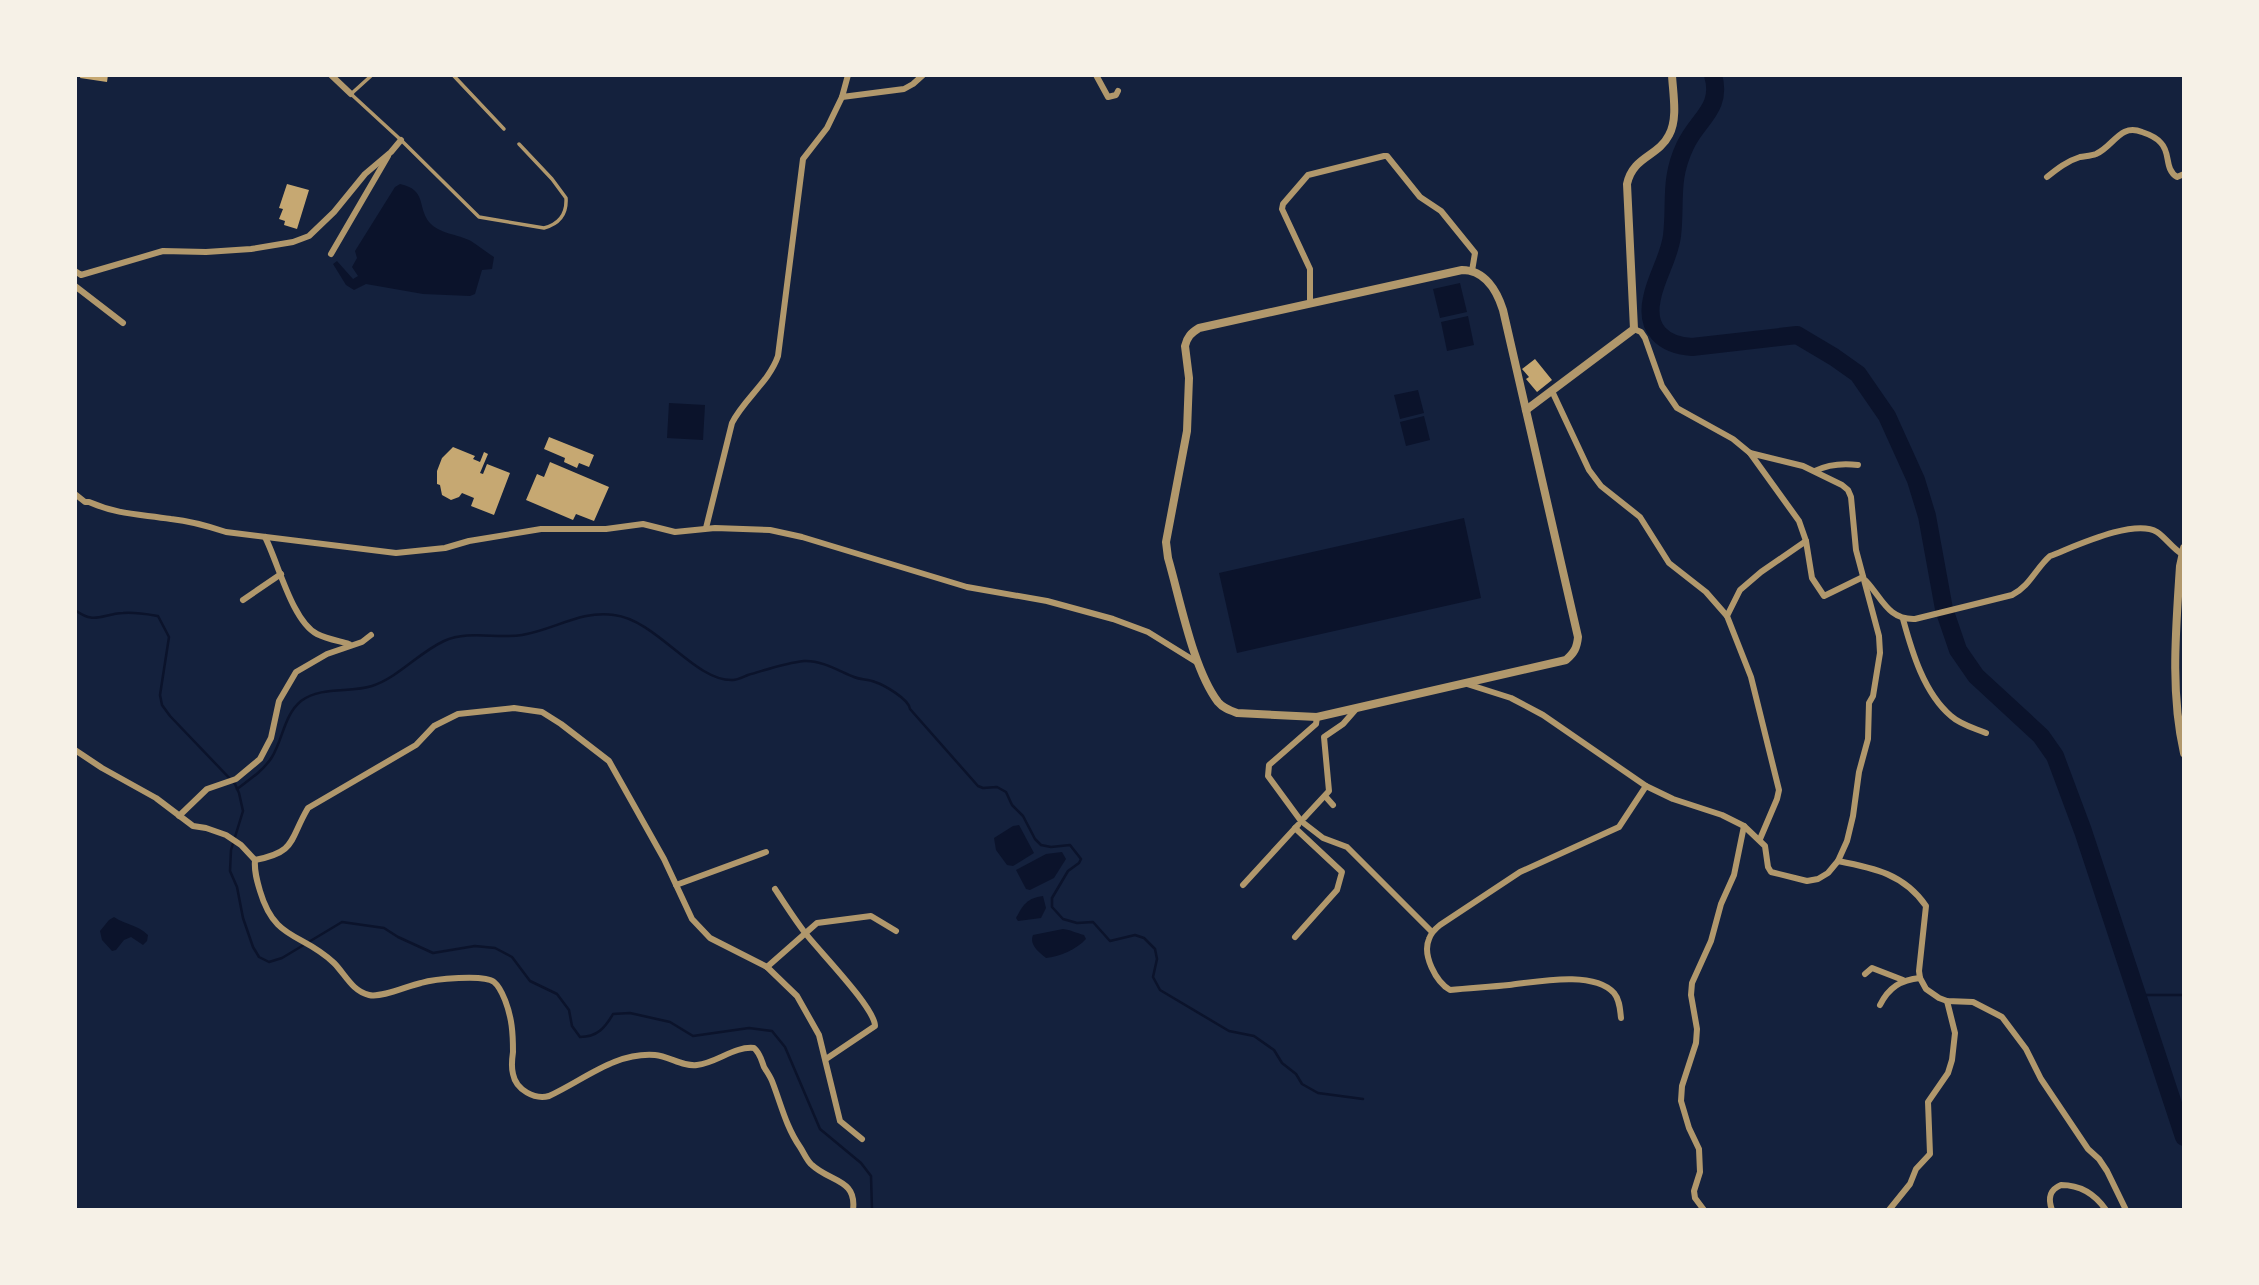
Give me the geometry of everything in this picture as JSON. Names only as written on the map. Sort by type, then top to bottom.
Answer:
[{"type":"street","points":[[331,75],[351,94]]},
{"type":"street","points":[[706,528],[732,423],[739,410],[774,367],[778,356],[803,159],[827,128],[842,97],[848,75]]},
{"type":"street","points":[[842,97],[904,89],[923,75]]},
{"type":"street","points":[[1096,75],[1108,97],[1116,95],[1118,91]]},
{"type":"street","points":[[1633,329],[1627,184],[1635,164],[1659,147],[1669,135],[1674,120],[1672,75]]},
{"type":"street","points":[[2047,177],[2068,162],[2096,154],[2122,132],[2136,129],[2161,142],[2166,150],[2168,167],[2172,174],[2177,177],[2184,174]]},
{"type":"street","points":[[331,254],[391,152],[401,140]]},
{"type":"street","points":[[75,271],[81,275],[163,251],[251,249],[309,236],[320,227],[365,174],[391,152]]},
{"type":"street","points":[[1310,303],[1310,269],[1282,209],[1283,204],[1308,175],[1384,156],[1387,156],[1420,197],[1441,211],[1475,253],[1472,271]]},
{"type":"street","points":[[1462,270],[1484,277],[1501,303],[1578,637],[1573,654],[1566,660],[1317,717],[1237,713],[1218,702],[1198,663],[1168,558],[1166,541],[1187,431],[1189,404],[1185,346],[1191,333],[1199,328],[1310,303],[1462,270]]},
{"type":"street","points":[[75,286],[123,323]]},
{"type":"street","points":[[1526,410],[1633,329]]},
{"type":"street","points":[[1633,329],[1641,332],[1645,338],[1662,386],[1677,408],[1733,439],[1750,453],[1799,520],[1806,541],[1812,578],[1824,596],[1864,578]]},
{"type":"street","points":[[1552,391],[1589,470],[1601,486],[1640,517],[1669,563],[1706,592],[1727,616],[1751,677],[1779,790],[1760,839]]},
{"type":"street","points":[[1467,684],[1511,698],[1543,715],[1646,786],[1744,826],[1765,846],[1770,872],[1807,881],[1828,873],[1838,861],[1847,841],[1859,772],[1868,739],[1869,703],[1873,696],[1880,653],[1879,636],[1856,550],[1848,490],[1803,466],[1750,453]]},
{"type":"street","points":[[1815,471],[1826,466],[1858,465]]},
{"type":"street","points":[[75,494],[85,502],[116,513],[172,519],[265,537],[396,553],[425,551],[541,529],[606,528],[643,523],[675,532],[706,528],[770,530],[802,537],[967,587],[1047,601],[1113,619],[1148,632],[1198,663]]},
{"type":"street","points":[[1864,578],[1887,609],[1894,615],[1909,620],[2012,595],[2024,587],[2050,556],[2123,529],[2145,528],[2156,532],[2173,548],[2183,551],[2175,684],[2184,753]]},
{"type":"street","points":[[265,537],[295,609],[315,634],[351,645]]},
{"type":"street","points":[[1727,616],[1740,590],[1806,541]]},
{"type":"street","points":[[2180,566],[2184,578]]},
{"type":"street","points":[[243,600],[281,573]]},
{"type":"street","points":[[1903,618],[1920,670],[1940,704],[1951,716],[1986,733]]},
{"type":"street","points":[[179,816],[207,789],[236,779],[260,759],[271,738],[279,701],[296,672],[327,654],[362,642],[371,635]]},
{"type":"street","points":[[256,860],[275,856],[291,845],[308,808],[416,746],[434,726],[458,714],[514,708],[542,712],[609,761],[664,859],[692,919],[710,938],[767,967],[797,996],[819,1035],[841,1121],[862,1139]]},
{"type":"street","points":[[1243,885],[1329,791],[1324,737],[1343,724],[1357,708]]},
{"type":"street","points":[[1317,717],[1316,724],[1269,765],[1268,776],[1301,821],[1323,838],[1347,847],[1432,932]]},
{"type":"street","points":[[75,750],[156,798],[193,826],[226,835],[256,860]]},
{"type":"street","points":[[1621,1018],[1620,1007],[1613,992],[1604,986],[1579,979],[1554,978],[1450,990],[1437,979],[1427,945],[1432,932],[1520,872],[1619,827],[1646,786]]},
{"type":"street","points":[[1325,796],[1333,805]]},
{"type":"street","points":[[1295,937],[1337,890],[1342,872],[1299,823]]},
{"type":"street","points":[[1704,1210],[1695,1198],[1694,1191],[1700,1172],[1699,1149],[1681,1101],[1682,1086],[1696,1043],[1692,983],[1711,941],[1721,904],[1734,875],[1744,826]]},
{"type":"street","points":[[676,885],[766,852]]},
{"type":"street","points":[[256,860],[254,869],[268,913],[280,928],[334,963],[349,982],[368,995],[377,996],[425,982],[485,978],[495,983],[512,1018],[514,1077],[523,1089],[541,1098],[598,1068],[625,1059],[654,1055],[695,1066],[735,1051],[754,1048],[771,1078],[794,1139],[810,1164],[845,1184],[852,1192],[853,1210]]},
{"type":"street","points":[[1838,861],[1875,869],[1902,881],[1919,896],[1926,906],[1920,978],[1926,989],[1947,1001],[1973,1002],[2002,1017],[2026,1049],[2040,1079],[2088,1149],[2107,1171],[2126,1210]]},
{"type":"street","points":[[775,889],[805,933],[875,1020],[875,1026],[826,1059]]},
{"type":"street","points":[[767,967],[817,923],[871,916],[896,931]]},
{"type":"street","points":[[1865,974],[1872,968],[1903,980],[1920,978]]},
{"type":"street","points":[[1880,1005],[1886,994],[1903,980]]},
{"type":"street","points":[[1889,1210],[1910,1184],[1916,1168],[1930,1154],[1928,1102],[1948,1073],[1955,1034],[1947,1001]]},
{"type":"street","points":[[2052,1210],[2052,1190],[2061,1185],[2082,1188],[2095,1196],[2106,1210]]},
{"type":"lane","points":[[372,75],[351,94],[479,217],[544,228],[552,226],[564,215],[566,206],[563,191],[519,144]]},
{"type":"lane","points":[[453,75],[505,129]]},
{"type":"water","points":[[400,184],[418,194],[425,216],[433,226],[471,241],[494,257],[492,269],[482,270],[475,294],[423,294],[366,284],[354,290],[346,285],[333,264],[337,261],[353,279],[358,276],[352,267],[357,258],[355,251],[395,187]]},
{"type":"water","points":[[1460,283],[1467,312],[1440,318],[1433,289]]},
{"type":"water","points":[[1468,316],[1474,345],[1447,351],[1441,322]]},
{"type":"water","points":[[1418,390],[1424,413],[1400,419],[1394,395]]},
{"type":"water","points":[[669,403],[705,405],[703,440],[667,438]]},
{"type":"water","points":[[1424,416],[1430,440],[1406,446],[1400,422]]},
{"type":"water","points":[[1464,518],[1481,598],[1237,653],[1219,573]]},
{"type":"water","points":[[1019,825],[1034,853],[1013,866],[1007,865],[996,850],[994,838]]},
{"type":"water","points":[[1062,852],[1066,859],[1054,878],[1030,890],[1026,889],[1016,870],[1046,854]]},
{"type":"water","points":[[1043,896],[1046,908],[1041,918],[1018,921],[1016,918],[1026,903]]},
{"type":"water","points":[[114,917],[144,932],[148,935],[147,941],[143,945],[131,937],[112,951],[102,940],[100,931]]},
{"type":"water","points":[[1063,929],[1084,935],[1086,939],[1067,952],[1046,958],[1034,945],[1033,935]]},
{"type":"building","points":[[81,75],[108,75],[107,82],[80,78]]},
{"type":"building","points":[[287,184],[309,190],[297,229],[284,225],[285,221],[279,219],[283,209],[279,208]]},
{"type":"building","points":[[1535,359],[1552,380],[1537,392],[1526,379],[1529,377],[1522,369]]},
{"type":"building","points":[[549,437],[594,455],[589,467],[579,463],[577,468],[564,462],[565,458],[544,449]]},
{"type":"building","points":[[453,447],[475,456],[473,459],[480,462],[484,452],[488,454],[480,473],[483,474],[487,464],[510,473],[494,515],[471,506],[474,498],[462,493],[451,500],[442,495],[440,485],[437,484],[437,471],[442,458]]},
{"type":"building","points":[[550,462],[609,487],[594,521],[576,514],[573,520],[526,500],[537,474],[544,477]]},
{"type":"waterway","points":[[1713,75],[1715,97],[1712,105],[1685,146],[1677,170],[1670,244],[1652,298],[1651,318],[1654,327],[1665,339],[1692,347],[1797,335],[1858,374],[1887,416],[1916,480],[1927,516],[1944,609],[1958,650],[1976,676],[2041,736],[2055,756],[2083,831],[2184,1137]]},
{"type":"waterway","points":[[75,610],[93,618],[127,613],[158,616],[169,637],[160,695],[162,705],[235,784],[239,793],[243,811],[231,850],[230,871],[237,887],[243,918],[259,957],[269,962],[282,958],[342,922],[384,928],[433,953],[475,946],[495,948],[512,957],[530,981],[557,994],[569,1010],[572,1026],[580,1037],[600,1031],[613,1014],[630,1013],[670,1022],[693,1036],[749,1028],[772,1031],[785,1047],[820,1129],[861,1163],[871,1176],[872,1210]]},
{"type":"waterway","points":[[237,789],[269,762],[287,720],[301,701],[317,693],[363,688],[382,682],[435,646],[453,638],[473,635],[522,635],[602,614],[630,619],[661,638],[690,662],[719,678],[735,680],[790,663],[817,662],[875,682],[896,693],[978,786],[997,787],[1006,792],[1012,805],[1023,816],[1041,845],[1070,845],[1081,859],[1068,871],[1052,898],[1052,907],[1063,919],[1077,923],[1093,922],[1110,941],[1135,935],[1144,938],[1155,949],[1157,959],[1153,977],[1160,990],[1229,1031],[1254,1036],[1274,1050],[1302,1084],[1318,1093],[1363,1099]]},
{"type":"waterway","points":[[2137,995],[2184,995]]}]
